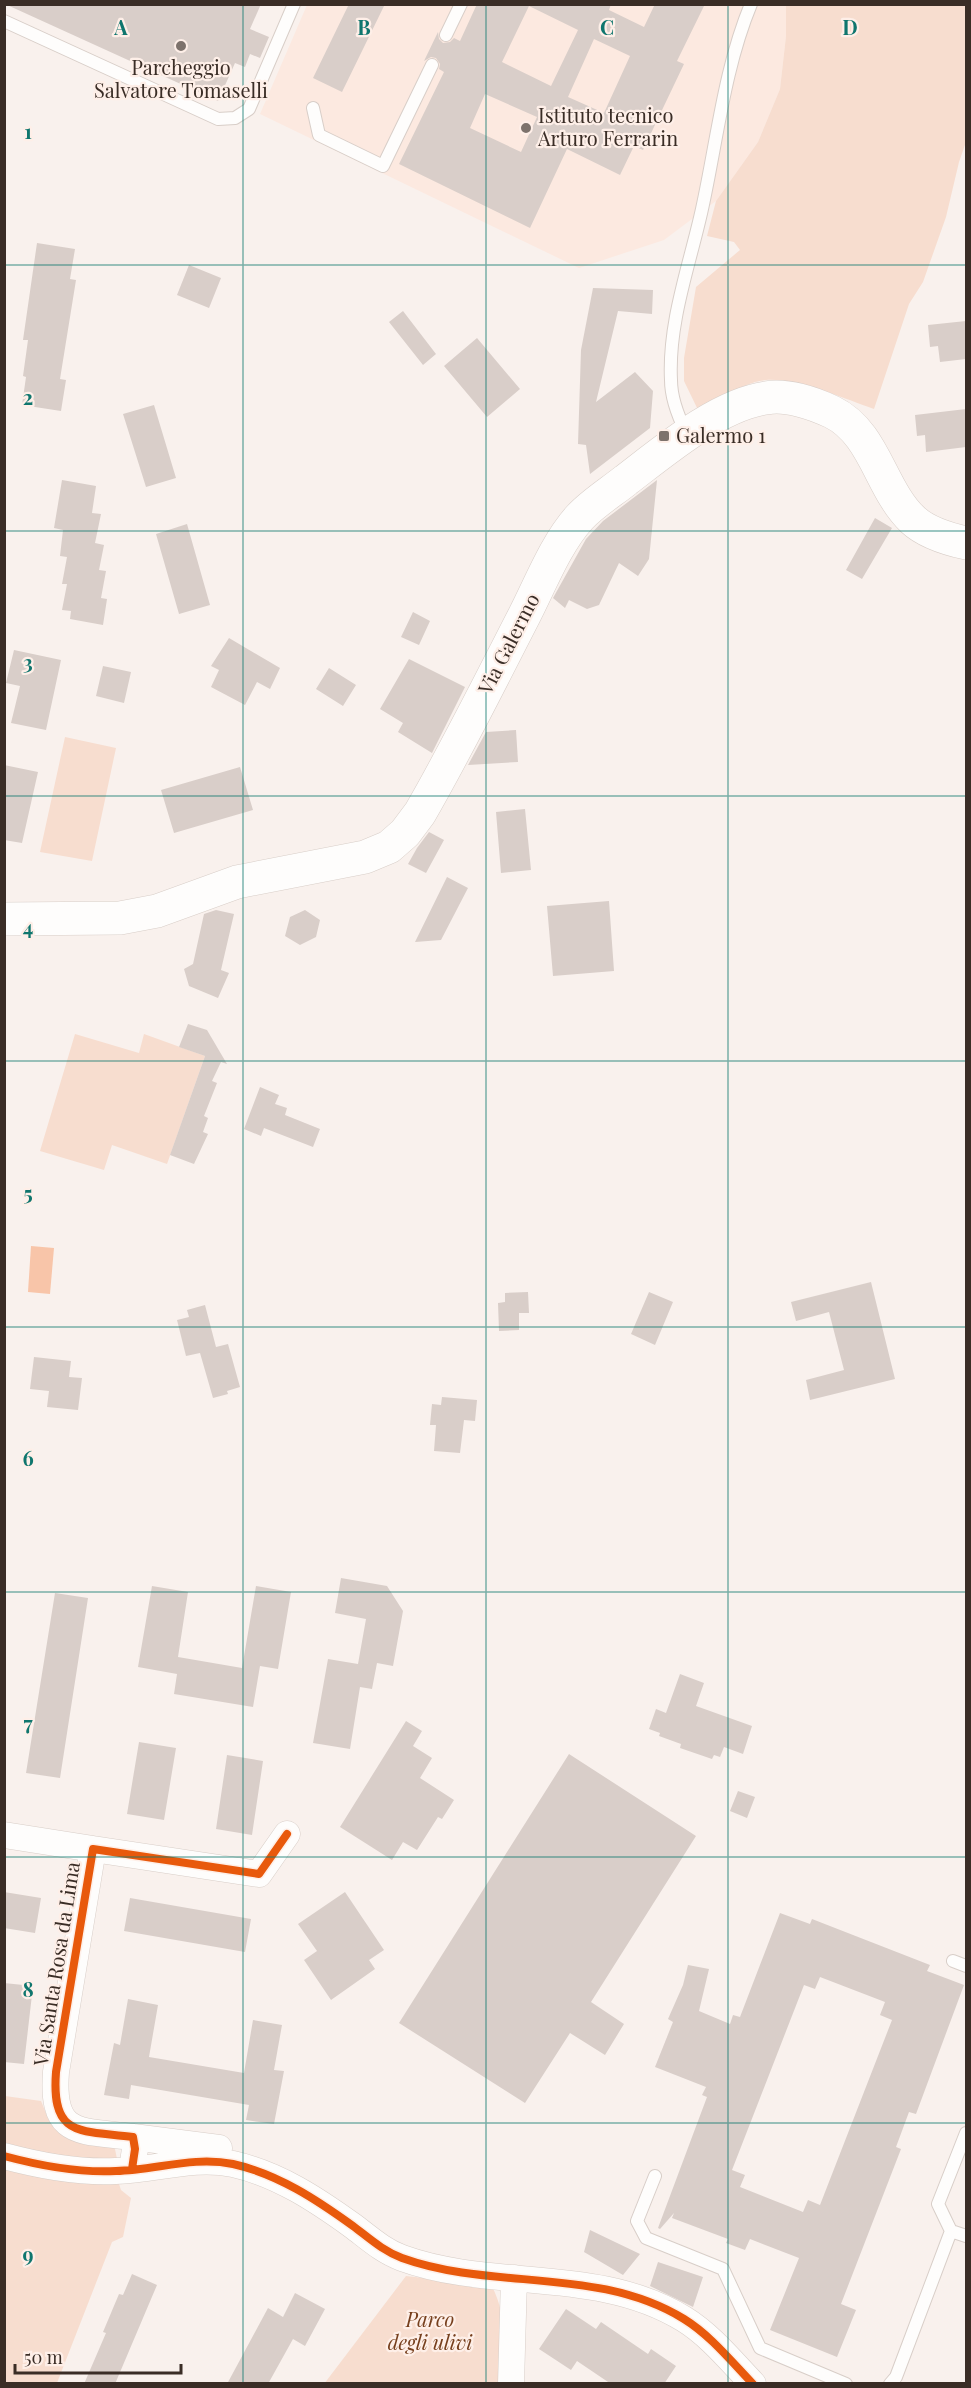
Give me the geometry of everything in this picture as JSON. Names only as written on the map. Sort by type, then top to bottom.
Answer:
[{"type":"main road","name":"Via Galermo","points":[[4,918],[120,918],[157,911],[237,882],[365,856],[389,847],[405,833],[420,813],[551,564],[580,518],[687,436],[723,412],[748,401],[769,397],[791,399],[832,412],[849,424],[863,440],[898,501],[913,520],[934,534],[966,543]]},
{"type":"street","name":"Via Santa Rosa da Lima","points":[[134,2137],[80,2130],[69,2125],[56,2107],[54,2095],[93,1849],[259,1874],[287,1834]]},
{"type":"street","points":[[4,1835],[93,1849]]},
{"type":"street","points":[[132,2169],[134,2137],[224,2149],[265,2160],[280,2168],[310,2195],[375,2243],[401,2258],[419,2264],[465,2272],[588,2285],[665,2309],[699,2330],[753,2384]]},
{"type":"street","points":[[4,2156],[50,2167],[78,2170],[117,2171],[192,2161],[233,2164],[268,2176],[310,2195]]},
{"type":"street","points":[[511,2384],[514,2278]]},
{"type":"lane","points":[[4,21],[218,119],[235,118],[249,109],[294,4]]},
{"type":"lane","points":[[446,35],[461,4]]},
{"type":"lane","points":[[687,436],[678,417],[671,381],[674,334],[702,211],[736,40],[751,4]]},
{"type":"lane","points":[[313,108],[319,135],[383,166],[432,65]]},
{"type":"lane","points":[[953,1961],[966,1966]]},
{"type":"lane","points":[[966,2133],[938,2204],[951,2231],[966,2236]]},
{"type":"lane","points":[[655,2176],[637,2221],[646,2238],[723,2268],[760,2348],[846,2384]]},
{"type":"lane","points":[[890,2384],[896,2377],[951,2231]]},
{"type":"shaded area","name":"Istituto tecnico Arturo Ferrarin","points":[[307,5],[786,5],[786,36],[780,89],[758,142],[716,201],[664,240],[579,268],[260,114]]},
{"type":"shaded area","points":[[31,1246],[54,1248],[50,1294],[28,1292]]},
{"type":"green space","points":[[786,5],[966,5],[966,142],[946,217],[923,282],[909,304],[874,409],[792,382],[766,380],[739,388],[699,412],[684,381],[684,358],[696,287],[740,250],[734,242],[707,236],[716,201],[758,142],[780,89],[786,36]]},
{"type":"green space","points":[[65,737],[116,748],[92,861],[40,852]]},
{"type":"green space","points":[[75,1034],[139,1053],[144,1034],[205,1056],[167,1164],[112,1145],[104,1170],[40,1151]]},
{"type":"green space","points":[[5,2096],[41,2101],[51,2124],[63,2135],[80,2140],[114,2144],[117,2159],[73,2161],[5,2146]]},
{"type":"green space","points":[[5,2165],[118,2181],[121,2190],[131,2198],[123,2237],[112,2242],[57,2383],[5,2384]]},
{"type":"green space","name":"Parco degli ulivi","points":[[406,2276],[492,2286],[501,2311],[504,2334],[499,2383],[324,2384]]},
{"type":"building","name":"Parcheggio Salvatore Tomaselli","points":[[5,4],[261,4],[250,29],[269,37],[260,58],[250,54],[245,67],[235,63],[218,101]]},
{"type":"building","points":[[349,4],[385,4],[342,92],[313,78]]},
{"type":"building","points":[[477,4],[611,4],[609,10],[644,27],[655,4],[705,4],[677,61],[684,64],[643,150],[634,146],[620,175],[567,149],[530,228],[399,164],[444,72],[439,69],[440,64],[436,58],[431,57],[424,61],[438,32],[439,39],[443,43],[450,42],[454,38],[460,41]],"holes":[[[529,6],[578,30],[551,86],[502,62]],[[594,39],[630,56],[604,113],[568,97]],[[485,94],[537,117],[521,152],[470,128]]]},
{"type":"building","points":[[37,243],[75,249],[70,279],[76,280],[60,379],[66,380],[61,411],[22,405],[28,340],[23,340]]},
{"type":"building","points":[[189,265],[221,278],[209,308],[177,295]]},
{"type":"building","points":[[593,288],[653,290],[652,314],[618,311],[596,402],[635,372],[653,391],[650,428],[590,474],[586,445],[578,444],[581,350]]},
{"type":"building","points":[[403,311],[436,354],[423,365],[389,322]]},
{"type":"building","points":[[966,321],[966,359],[940,362],[938,346],[930,347],[928,325]]},
{"type":"building","points":[[477,338],[520,389],[487,417],[444,366]]},
{"type":"building","points":[[154,405],[176,478],[146,487],[123,414]]},
{"type":"building","points":[[966,409],[966,447],[926,452],[925,435],[917,436],[915,415]]},
{"type":"building","points":[[62,480],[96,486],[92,513],[101,514],[95,543],[104,545],[99,570],[106,571],[101,598],[107,599],[103,625],[70,619],[71,611],[62,610],[67,584],[62,584],[67,557],[60,556],[63,530],[54,528]]},
{"type":"building","points":[[657,480],[649,559],[638,576],[619,563],[599,605],[587,609],[569,600],[565,608],[553,598],[586,539],[603,521]]},
{"type":"building","points":[[875,518],[892,528],[862,579],[846,570]]},
{"type":"building","points":[[187,524],[210,605],[179,614],[156,534]]},
{"type":"building","points":[[413,612],[430,621],[419,645],[401,637]]},
{"type":"building","points":[[229,638],[280,668],[270,689],[257,682],[245,705],[211,687],[219,670],[211,666]]},
{"type":"building","points":[[14,650],[61,660],[46,730],[11,723],[20,686],[6,683]]},
{"type":"building","points":[[409,659],[465,687],[432,753],[398,732],[403,723],[380,709]]},
{"type":"building","points":[[103,666],[131,672],[124,703],[96,696]]},
{"type":"building","points":[[329,668],[356,685],[343,706],[316,689]]},
{"type":"building","points":[[516,730],[518,762],[468,765],[486,732]]},
{"type":"building","points":[[4,765],[38,772],[22,843],[4,840]]},
{"type":"building","points":[[240,767],[253,810],[174,833],[161,790]]},
{"type":"building","points":[[525,809],[531,870],[501,873],[496,812]]},
{"type":"building","points":[[429,832],[444,840],[426,873],[408,864]]},
{"type":"building","points":[[447,877],[468,888],[441,940],[415,942]]},
{"type":"building","points":[[609,901],[614,971],[553,976],[547,906]]},
{"type":"building","points":[[216,910],[234,914],[221,970],[229,973],[218,998],[189,986],[184,969],[193,964],[204,914]]},
{"type":"building","points":[[305,910],[320,920],[316,937],[300,945],[285,936],[290,917]]},
{"type":"building","points":[[188,1024],[207,1030],[227,1064],[221,1062],[212,1081],[217,1083],[204,1116],[208,1118],[203,1132],[208,1134],[194,1164],[170,1155],[205,1056],[179,1047]]},
{"type":"building","points":[[260,1087],[279,1095],[275,1104],[287,1108],[285,1115],[320,1129],[313,1147],[264,1128],[261,1136],[244,1129]]},
{"type":"building","points":[[871,1282],[895,1379],[810,1400],[806,1380],[844,1370],[829,1312],[796,1321],[791,1302]]},
{"type":"building","points":[[528,1292],[529,1313],[519,1313],[519,1330],[499,1331],[498,1303],[505,1302],[505,1293]]},
{"type":"building","points":[[649,1292],[673,1302],[655,1345],[631,1334]]},
{"type":"building","points":[[205,1305],[216,1347],[228,1344],[240,1387],[227,1391],[228,1394],[213,1398],[200,1353],[186,1356],[177,1320],[189,1317],[187,1310]]},
{"type":"building","points":[[34,1357],[71,1361],[69,1377],[82,1378],[78,1410],[47,1407],[49,1391],[30,1389]]},
{"type":"building","points":[[442,1397],[477,1400],[475,1421],[464,1420],[460,1453],[434,1451],[436,1425],[430,1425],[432,1404],[441,1405]]},
{"type":"building","points":[[341,1578],[387,1586],[403,1611],[393,1666],[377,1663],[372,1689],[360,1687],[350,1749],[313,1743],[328,1659],[358,1664],[366,1619],[335,1613]]},
{"type":"building","points":[[152,1586],[188,1592],[178,1657],[242,1668],[256,1586],[291,1592],[278,1669],[260,1666],[253,1707],[174,1694],[177,1674],[138,1667]]},
{"type":"building","points":[[55,1593],[88,1598],[60,1778],[26,1773]]},
{"type":"building","points":[[680,1674],[704,1683],[696,1706],[752,1726],[743,1754],[724,1747],[720,1757],[714,1755],[712,1759],[680,1748],[681,1744],[659,1736],[660,1733],[649,1729],[656,1709],[666,1713]]},
{"type":"building","points":[[406,1721],[422,1731],[413,1746],[432,1758],[420,1778],[454,1800],[442,1819],[438,1817],[417,1850],[403,1842],[392,1860],[340,1827]]},
{"type":"building","points":[[139,1742],[176,1748],[164,1820],[127,1814]]},
{"type":"building","points":[[569,1754],[696,1836],[591,2002],[624,2024],[605,2055],[570,2033],[525,2103],[399,2023]]},
{"type":"building","points":[[227,1755],[263,1761],[252,1835],[216,1829]]},
{"type":"building","points":[[738,1791],[755,1797],[747,1818],[730,1811]]},
{"type":"building","points":[[4,1892],[41,1898],[35,1933],[4,1928]]},
{"type":"building","points":[[345,1892],[384,1950],[369,1960],[375,1969],[331,2000],[304,1960],[317,1951],[298,1924]]},
{"type":"building","points":[[130,1898],[251,1919],[245,1952],[124,1931]]},
{"type":"building","points":[[780,1913],[810,1924],[812,1919],[930,1965],[927,1971],[964,1985],[916,2114],[909,2112],[896,2147],[901,2149],[841,2304],[856,2310],[837,2357],[770,2330],[799,2258],[750,2239],[745,2250],[726,2243],[728,2239],[672,2218],[674,2213],[660,2229],[658,2228],[707,2097],[702,2095],[706,2087],[655,2067],[673,2022],[668,2019],[683,1985],[688,1965],[709,1969],[699,2011],[730,2024],[733,2015],[740,2017]],"holes":[[[820,1977],[885,2002],[880,2015],[892,2020],[820,2205],[808,2200],[803,2212],[740,2187],[745,2175],[732,2170],[804,1985],[815,1989]]]},
{"type":"building","points":[[4,1983],[33,1986],[24,2064],[4,2062]]},
{"type":"building","points":[[128,1999],[158,2005],[149,2057],[244,2073],[253,2020],[282,2025],[274,2070],[284,2071],[274,2124],[246,2120],[249,2105],[131,2085],[129,2099],[104,2095],[114,2043],[120,2045]]},
{"type":"building","points":[[590,2230],[640,2254],[623,2275],[584,2252]]},
{"type":"building","points":[[658,2262],[703,2277],[693,2307],[650,2286]]},
{"type":"building","points":[[132,2274],[157,2285],[115,2384],[84,2384],[106,2333],[103,2332],[119,2294],[123,2295]]},
{"type":"building","points":[[295,2293],[325,2309],[305,2346],[293,2339],[268,2384],[227,2384],[268,2308],[283,2317]]},
{"type":"building","points":[[566,2309],[596,2329],[601,2322],[648,2354],[651,2349],[676,2366],[664,2384],[611,2384],[577,2361],[571,2370],[539,2349]]},
{"type":"cycle path","points":[[132,2169],[135,2149],[133,2137],[84,2131],[73,2127],[64,2120],[58,2109],[56,2093],[56,2072],[93,1849],[259,1874],[287,1834]]},
{"type":"cycle path","points":[[4,2156],[46,2166],[88,2171],[131,2170],[203,2162],[218,2162],[250,2168],[281,2181],[311,2198],[382,2248],[402,2258],[437,2268],[472,2274],[581,2285],[616,2292],[651,2303],[684,2319],[703,2333],[753,2384]]},
{"type":"place","name":"Parcheggio Salvatore Tomaselli","points":[[181,46]]},
{"type":"place","name":"Istituto tecnico Arturo Ferrarin","points":[[526,128]]},
{"type":"place","name":"Galermo 1","points":[[664,436]]}]
